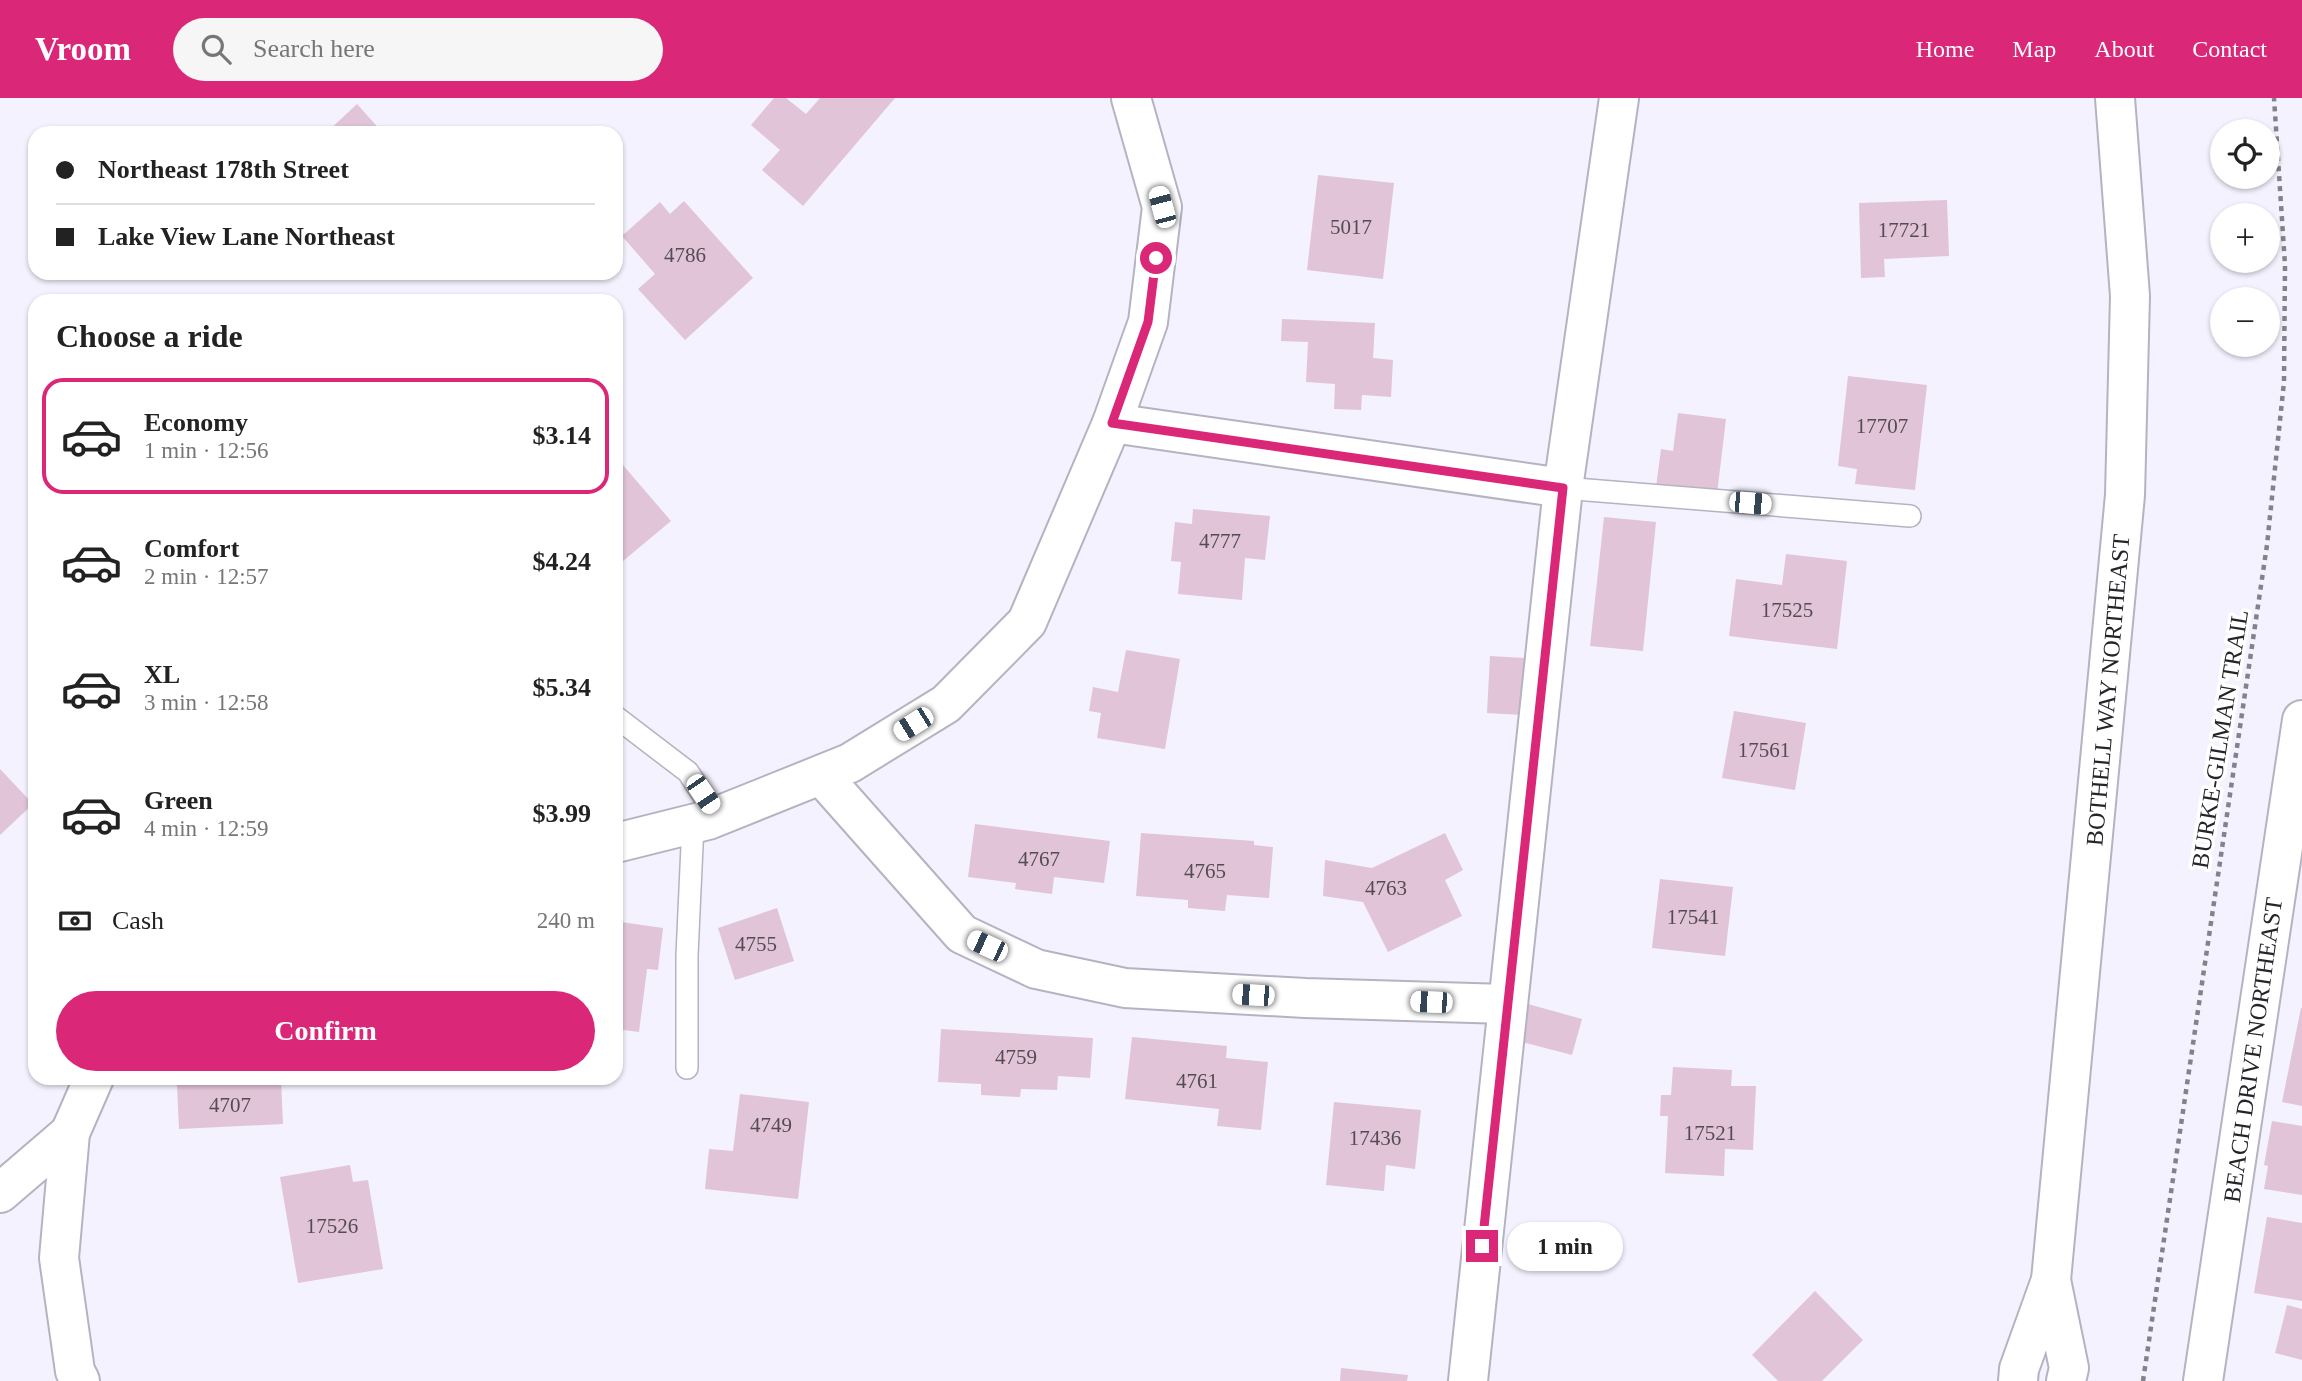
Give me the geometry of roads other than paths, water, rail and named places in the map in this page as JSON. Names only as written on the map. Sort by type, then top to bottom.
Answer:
[{"type":"street","points":[[623,841],[705,820],[850,763],[946,704],[1027,622],[1112,423],[1148,322],[1162,207],[1130,98]]},
{"type":"street","points":[[1468,1381],[1563,488],[1619,98]]},
{"type":"street","name":"BOTHELL WAY NORTHEAST","points":[[2018,1381],[2051,1280],[2125,495],[2130,296],[2115,98]]},
{"type":"street","points":[[1112,423],[1563,488]]},
{"type":"street","name":"BEACH DRIVE NORTHEAST","points":[[2203,1381],[2302,720]]},
{"type":"street","points":[[821,775],[962,934],[1036,969],[1125,988],[1305,998],[1506,1004]]},
{"type":"street","points":[[80,1381],[75,1371],[59,1258],[70,1133],[91,1085]]},
{"type":"street","points":[[0,1193],[70,1133]]},
{"type":"street","name":"BOTHELL WAY NORTHEAST","points":[[2051,1280],[2068,1368],[2066,1381]]},
{"type":"lane","points":[[1563,488],[1910,516]]},
{"type":"lane","points":[[623,722],[688,772],[705,820],[687,955],[687,1068]]}]
